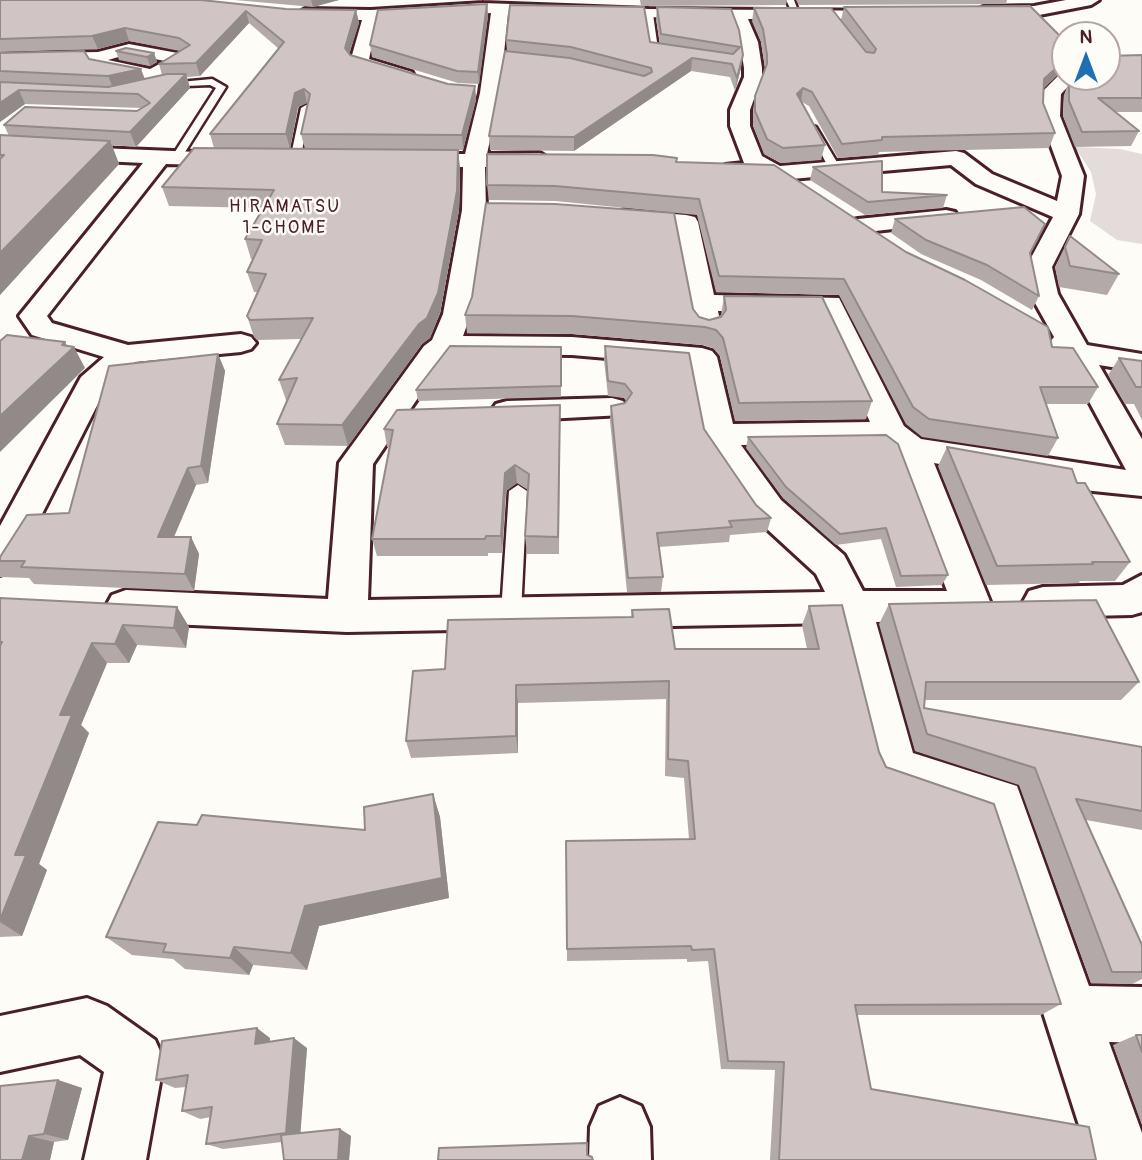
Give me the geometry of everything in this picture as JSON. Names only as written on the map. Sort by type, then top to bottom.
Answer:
[{"type":"street","points":[[969,12],[1005,6],[1034,11],[1091,0]]},
{"type":"street","points":[[445,345],[457,314],[487,210],[474,162],[479,93],[500,58],[489,6]]},
{"type":"street","points":[[289,14],[371,15],[489,6],[649,14],[703,7],[738,14],[793,7],[833,19],[914,13]]},
{"type":"street","points":[[1034,11],[1049,27]]},
{"type":"street","points":[[738,14],[749,42],[753,68],[753,77],[740,110],[740,126],[752,159],[822,200],[890,247]]},
{"type":"street","points":[[371,15],[359,62],[421,81]]},
{"type":"street","points":[[0,59],[98,57]]},
{"type":"street","points":[[1053,91],[1050,116],[1073,176],[1039,267],[1044,294],[1142,468]]},
{"type":"street","points":[[0,150],[168,158],[323,160]]},
{"type":"street","points":[[168,158],[33,316],[41,329],[127,354],[241,343]]},
{"type":"street","points":[[714,168],[773,171],[835,169],[956,158],[984,178],[1061,211]]},
{"type":"street","points":[[392,161],[563,159]]},
{"type":"street","points":[[1002,212],[1061,211]]},
{"type":"street","points":[[594,214],[686,222],[710,347],[702,357]]},
{"type":"street","points":[[858,226],[963,215]]},
{"type":"street","points":[[703,303],[829,304],[901,440],[971,604]]},
{"type":"street","points":[[1034,324],[1077,352],[1142,363]]},
{"type":"street","points":[[347,617],[356,463],[434,352],[445,345],[572,346],[702,357]]},
{"type":"street","points":[[0,561],[96,377],[127,354]]},
{"type":"street","points":[[702,357],[721,442],[768,509],[831,565],[852,607],[894,768],[1000,802],[1121,1160]]},
{"type":"street","points":[[472,412],[612,408]]},
{"type":"street","points":[[389,415],[431,414]]},
{"type":"street","points":[[720,435],[901,440],[1083,478],[1142,484]]},
{"type":"street","points":[[83,604],[347,617],[1132,600],[1142,590]]},
{"type":"street","points":[[1073,1013],[1142,1014]]},
{"type":"street","points":[[0,1044],[88,1026],[135,1060],[116,1160]]},
{"type":"lane","points":[[649,14],[654,51],[680,54]]},
{"type":"lane","points":[[149,88],[171,82],[212,82],[221,87],[168,158]]},
{"type":"lane","points":[[295,160],[306,108]]},
{"type":"lane","points":[[807,119],[835,169]]},
{"type":"lane","points":[[511,613],[518,491]]},
{"type":"shaded area","points":[[1075,147],[1120,149],[1142,154],[1142,244],[1117,240],[1090,221],[1096,194],[1091,172]]},
{"type":"building","points":[[0,0],[201,0],[286,9],[356,10],[345,48],[350,55],[448,84],[475,86],[462,135],[301,134],[310,94],[304,89],[295,93],[286,134],[210,134],[284,42],[246,11],[196,63],[159,64],[190,45],[179,38],[125,28],[92,36],[0,39]]},
{"type":"building","points":[[487,4],[478,72],[457,71],[370,45],[378,10]]},
{"type":"building","points":[[510,5],[644,7],[650,42],[733,54],[740,47],[661,34],[657,7],[731,9],[739,30],[743,55],[737,78],[732,64],[692,58],[574,137],[489,136],[505,51],[570,58],[644,76],[652,72],[651,68],[571,47],[506,40]]},
{"type":"building","points":[[1030,6],[1051,27],[1051,73],[1044,79],[1043,103],[1055,133],[882,137],[882,140],[842,144],[812,92],[803,88],[797,94],[825,145],[783,148],[767,139],[755,111],[755,96],[767,64],[767,55],[763,29],[754,8],[831,8],[866,52],[874,53],[876,49],[844,7]]},
{"type":"building","points":[[126,48],[154,53],[147,57],[116,51]]},
{"type":"building","points":[[84,51],[89,59],[141,69],[108,76],[0,71],[0,53]]},
{"type":"building","points":[[1142,55],[1142,98],[1098,98],[1139,131],[1082,132],[1069,101],[1069,91],[1121,91],[1121,56]]},
{"type":"building","points":[[167,74],[186,74],[130,132],[4,125],[25,107],[137,111],[150,103],[138,94],[19,90],[0,103],[0,82],[108,87]]},
{"type":"building","points":[[0,135],[110,141],[0,253],[0,159],[4,155],[0,155]]},
{"type":"building","points":[[194,148],[458,150],[457,191],[438,293],[427,318],[419,324],[342,425],[277,424],[297,378],[279,380],[313,318],[250,320],[247,316],[266,274],[247,272],[262,240],[245,239],[274,190],[162,187]]},
{"type":"building","points":[[487,154],[653,155],[677,158],[676,162],[774,165],[906,252],[965,280],[1048,327],[1052,347],[1073,348],[1098,387],[1040,387],[1058,438],[929,419],[913,407],[844,279],[719,276],[699,199],[555,186],[487,185]]},
{"type":"building","points":[[882,161],[882,192],[947,195],[868,202],[813,167]]},
{"type":"building","points":[[486,203],[555,204],[674,213],[693,309],[699,317],[709,320],[721,317],[726,310],[724,296],[822,297],[872,401],[739,403],[723,338],[716,330],[705,327],[572,316],[465,315],[472,297]]},
{"type":"building","points":[[1024,207],[1045,224],[1030,253],[1039,296],[987,265],[926,240],[895,219]]},
{"type":"building","points":[[1070,236],[1119,274],[1070,266],[1065,247]]},
{"type":"building","points":[[7,335],[65,342],[62,345],[74,347],[0,416],[0,341]]},
{"type":"building","points":[[450,346],[561,347],[561,386],[416,390]]},
{"type":"building","points":[[605,346],[689,353],[704,429],[756,505],[771,518],[729,521],[732,527],[657,533],[663,577],[628,578],[611,406],[625,403],[632,393],[625,384],[608,381]]},
{"type":"building","points":[[218,354],[201,466],[188,468],[158,537],[191,537],[185,574],[21,567],[25,561],[0,561],[27,515],[69,513],[109,366]]},
{"type":"building","points":[[1119,358],[1142,361],[1142,387],[1136,387]]},
{"type":"building","points":[[560,405],[558,537],[525,536],[529,474],[515,465],[505,473],[501,536],[486,536],[485,539],[372,539],[393,430],[384,429],[397,410]]},
{"type":"building","points":[[886,435],[898,444],[948,575],[901,576],[886,528],[840,534],[786,487],[748,437]]},
{"type":"building","points":[[947,447],[1072,469],[1077,483],[1085,483],[1130,562],[997,566]]},
{"type":"building","points":[[0,598],[177,607],[174,628],[123,625],[115,644],[92,643],[60,715],[72,715],[15,855],[26,855],[0,920],[2,642]]},
{"type":"building","points":[[1096,600],[1139,682],[926,682],[924,708],[1142,747],[1142,811],[1076,799],[1142,945],[1142,972],[1112,972],[1035,768],[927,734],[889,604]]},
{"type":"building","points":[[842,605],[879,752],[886,767],[994,804],[1061,1004],[855,1005],[871,1089],[1089,1127],[1096,1160],[779,1160],[784,1062],[728,1061],[714,949],[692,950],[691,946],[567,949],[566,841],[695,839],[688,761],[668,759],[669,681],[516,685],[516,736],[406,741],[413,671],[445,669],[448,620],[633,617],[632,610],[669,609],[675,649],[819,649],[809,606]]},
{"type":"building","points":[[433,794],[442,878],[305,906],[291,953],[234,947],[230,958],[163,952],[166,944],[106,937],[158,822],[197,825],[202,815],[365,830],[364,807]]},
{"type":"building","points":[[257,1028],[255,1044],[294,1038],[286,1133],[206,1144],[212,1107],[182,1111],[188,1075],[156,1080],[162,1041]]},
{"type":"building","points":[[1136,1035],[1142,1035],[1142,1052]]},
{"type":"building","points":[[58,1080],[44,1134],[29,1136],[22,1160],[0,1160],[0,1086]]},
{"type":"building","points":[[340,1129],[338,1160],[284,1160],[281,1135]]},
{"type":"building","points":[[587,1143],[587,1155],[593,1160],[438,1160],[439,1148]]},
{"type":"district","name":"HIRAMATSU 1-CHOME","points":[[285,217]]}]
